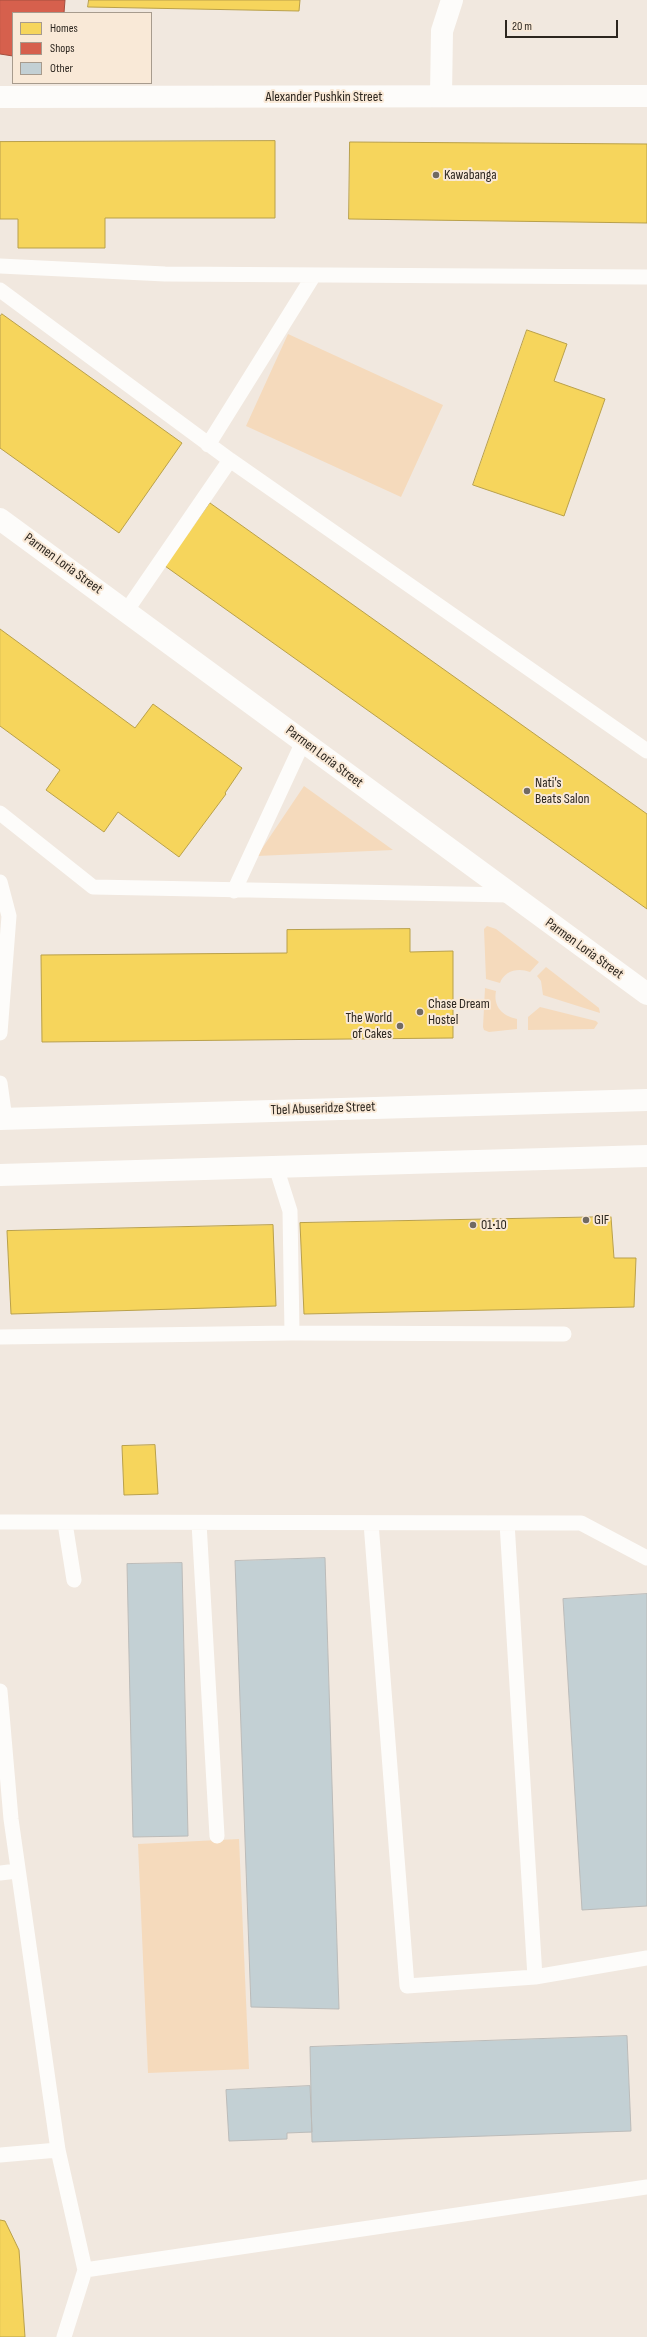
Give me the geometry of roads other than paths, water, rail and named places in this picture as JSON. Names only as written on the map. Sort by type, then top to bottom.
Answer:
[{"type":"street","points":[[441,95],[442,31],[452,0]]},
{"type":"street","name":"Alexander Pushkin Street","points":[[0,97],[441,95],[647,96]]},
{"type":"street","name":"Parmen Loria Street","points":[[0,519],[126,610],[510,895],[647,994]]},
{"type":"street","name":"Tbel Abuseridze Street","points":[[3,1119],[647,1100]]},
{"type":"street","points":[[0,1175],[647,1156]]},
{"type":"lane","points":[[0,266],[165,274],[314,276],[647,276]]},
{"type":"lane","points":[[208,445],[314,276]]},
{"type":"lane","points":[[0,290],[208,445],[647,751]]},
{"type":"lane","points":[[126,610],[230,460]]},
{"type":"lane","points":[[234,891],[303,742]]},
{"type":"lane","points":[[0,814],[93,887],[234,891],[510,895]]},
{"type":"lane","points":[[0,882],[9,916],[0,1033]]},
{"type":"lane","points":[[0,1083],[3,1119]]},
{"type":"lane","points":[[276,1167],[290,1211],[292,1333]]},
{"type":"lane","points":[[0,1337],[292,1333],[564,1334]]},
{"type":"lane","points":[[0,1522],[581,1523],[647,1558]]},
{"type":"lane","points":[[65,1522],[74,1580]]},
{"type":"lane","points":[[199,1523],[217,1836]]},
{"type":"lane","points":[[371,1523],[407,1986],[535,1977],[647,1958]]},
{"type":"lane","points":[[507,1523],[535,1977]]},
{"type":"lane","points":[[0,1691],[1,1723],[17,1871],[58,2150],[84,2270],[64,2337]]},
{"type":"lane","points":[[0,1873],[17,1871]]},
{"type":"lane","points":[[0,2155],[58,2150]]},
{"type":"lane","points":[[84,2270],[647,2187]]},
{"type":"place","name":"Kawabanga","points":[[436,175]]},
{"type":"place","name":"Nati's Beats Salon","points":[[527,791]]},
{"type":"place","name":"Chase Dream Hostel","points":[[420,1012]]},
{"type":"place","name":"The World of Cakes","points":[[400,1026]]},
{"type":"place","name":"GIF","points":[[586,1220]]},
{"type":"place","name":"01•10","points":[[473,1225]]}]
